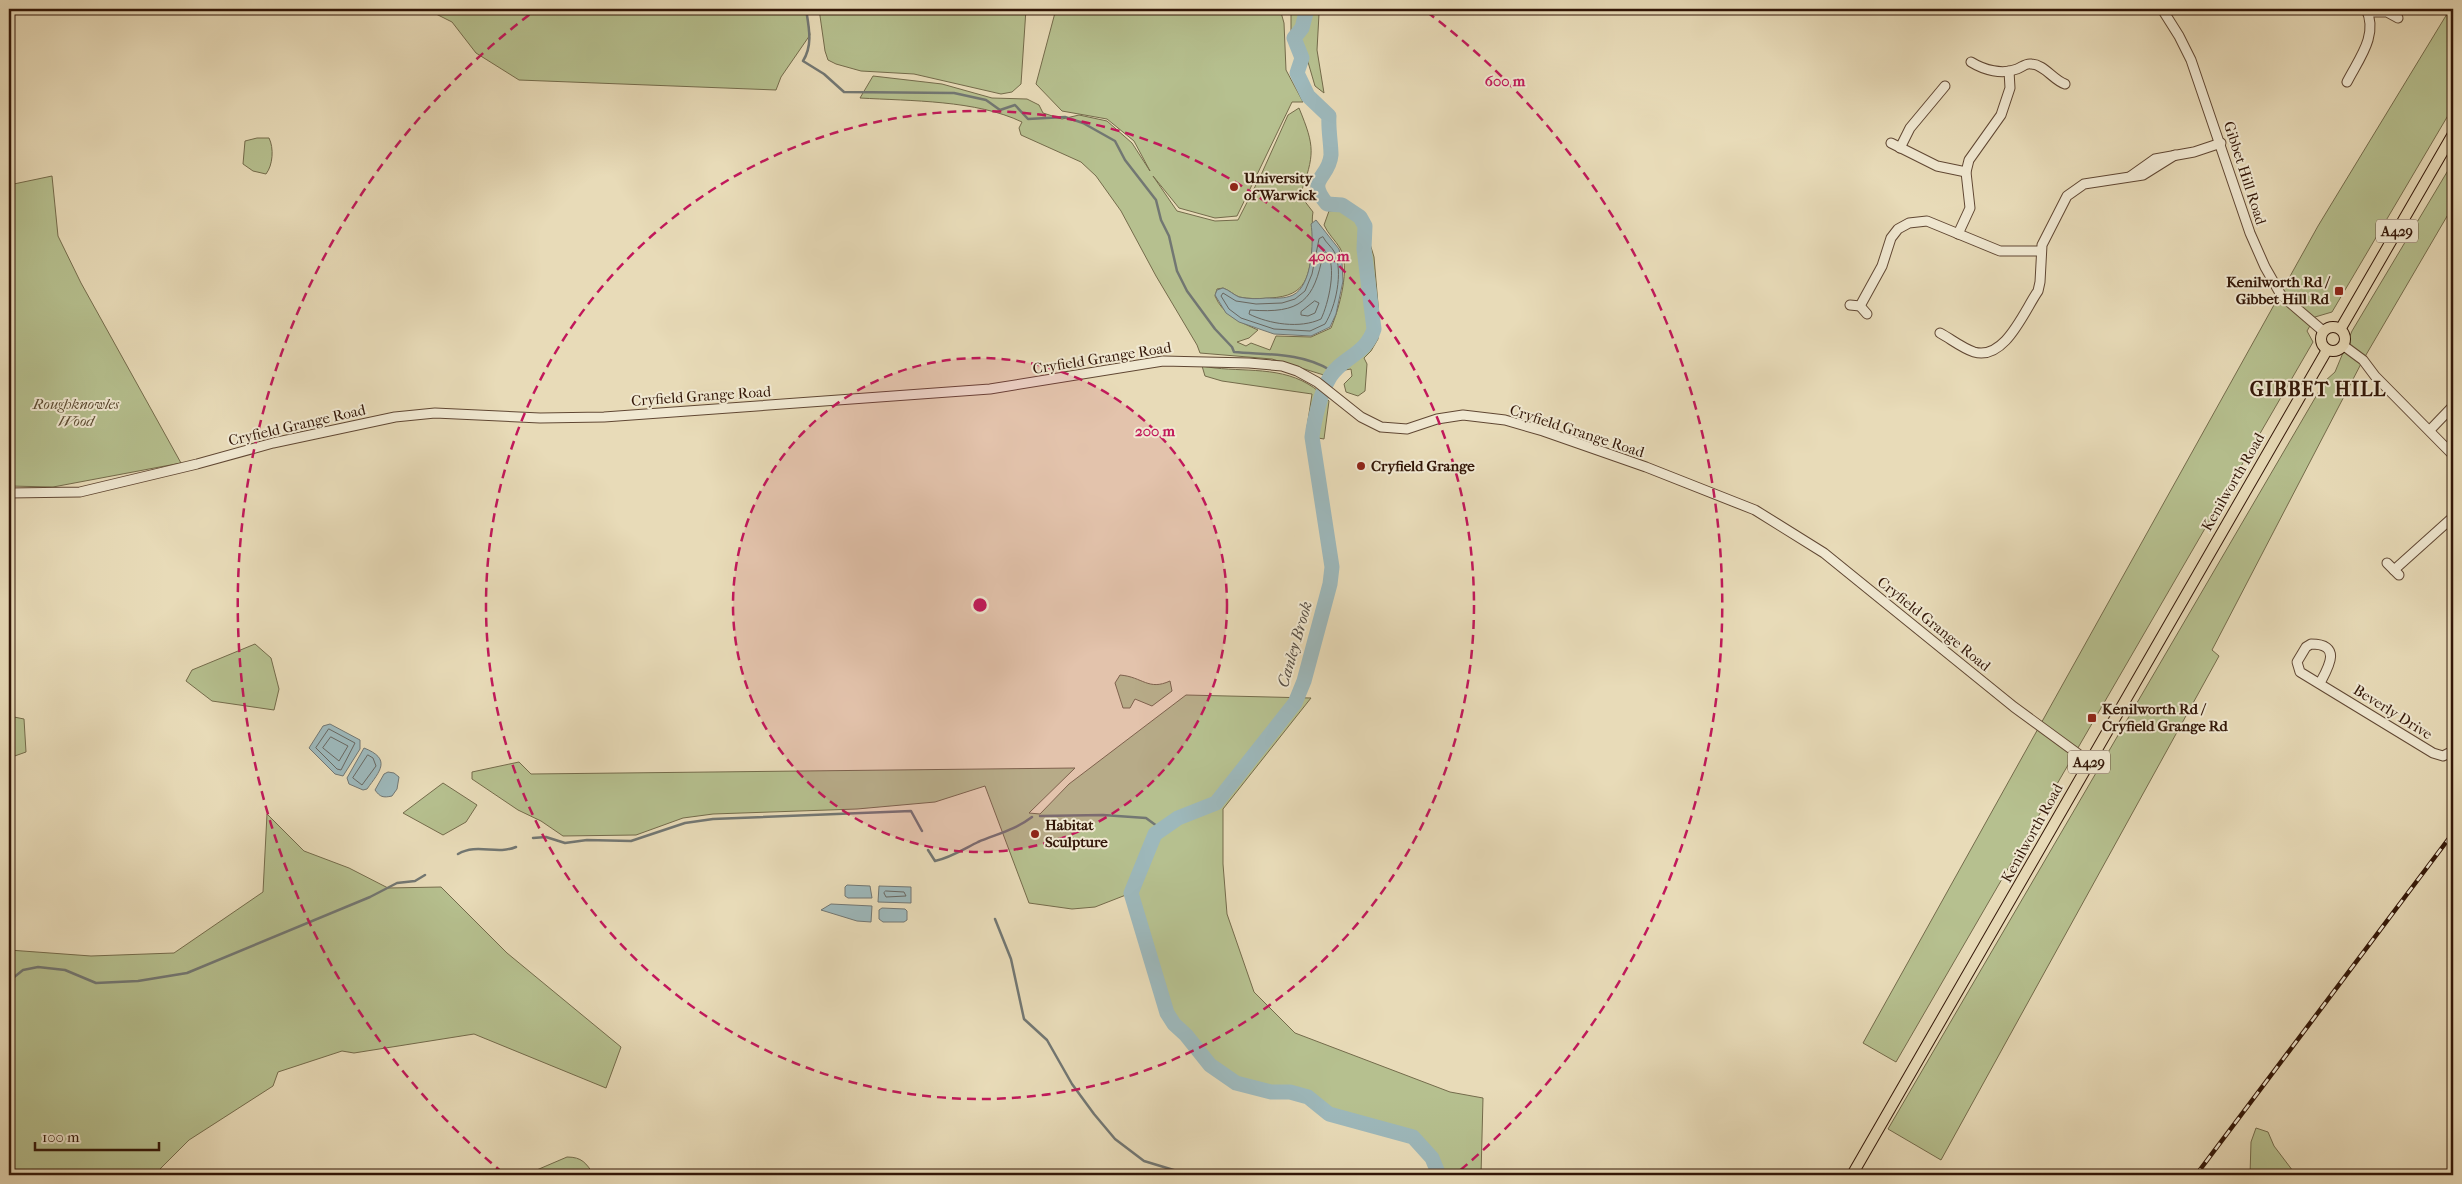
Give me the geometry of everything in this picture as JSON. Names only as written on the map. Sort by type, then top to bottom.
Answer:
[{"type":"main road","name":"A429","points":[[2340,328],[2453,134]]},
{"type":"main road","points":[[2332,327],[2340,328],[2346,336],[2344,346],[2336,351],[2327,350],[2322,343],[2323,331],[2332,327]]},
{"type":"main road","name":"Kenilworth Road","points":[[1852,1175],[2327,350]]},
{"type":"street","name":"Gibbet Hill Road","points":[[2164,10],[2191,60],[2221,143],[2250,233],[2272,282],[2282,295],[2323,331]]},
{"type":"street","points":[[2347,82],[2352,62],[2370,36],[2367,11],[2387,12],[2398,18]]},
{"type":"street","points":[[1971,62],[1982,68],[2009,71],[2026,64],[2035,64],[2055,80],[2065,84]]},
{"type":"street","points":[[1958,234],[1970,204],[1966,172],[1970,157],[2001,115],[2010,88],[2009,71]]},
{"type":"street","points":[[1900,148],[1910,128],[1945,86]]},
{"type":"street","points":[[1891,143],[1937,166],[1966,172]]},
{"type":"street","points":[[1940,333],[1975,352],[1987,353],[1999,348],[2007,340],[2038,291],[2040,282],[2040,251],[2062,203],[2074,190],[2097,181],[2128,178],[2150,172],[2175,155],[2194,152],[2221,143]]},
{"type":"street","points":[[1860,306],[1882,266],[1888,244],[1898,229],[1909,223],[1922,220],[2000,251],[2040,251]]},
{"type":"street","points":[[1850,305],[1860,306],[1867,314]]},
{"type":"street","points":[[2344,346],[2364,360],[2375,376],[2430,430],[2453,456]]},
{"type":"street","name":"Cryfield Grange Road","points":[[9,493],[80,492],[281,441],[373,420],[418,414],[590,418],[1004,388],[1172,360],[1271,365],[1297,371],[1317,382],[1332,392],[1361,417],[1381,427],[1407,428],[1438,419],[1463,415],[1505,420],[1543,431],[1646,467],[1755,510],[1824,553],[2014,707],[2089,762]]},
{"type":"street","points":[[2430,430],[2453,406]]},
{"type":"street","points":[[2387,563],[2397,573],[2453,517]]},
{"type":"street","name":"Beverly Drive","points":[[2320,683],[2331,663],[2332,656],[2329,651],[2318,644],[2311,644],[2299,659],[2298,669],[2320,683],[2433,753],[2443,756],[2453,751]]},
{"type":"green space","points":[[426,9],[806,9],[810,35],[781,77],[776,90],[519,80],[476,53],[452,22]]},
{"type":"green space","points":[[819,9],[1026,9],[1021,84],[1012,92],[1001,94],[914,74],[861,71],[836,64],[828,60],[825,51]]},
{"type":"green space","name":"University of Warwick","points":[[1056,9],[1280,9],[1284,23],[1286,70],[1303,102],[1292,102],[1237,216],[1215,218],[1179,208],[1153,176],[1177,211],[1215,221],[1238,220],[1288,115],[1299,108],[1308,132],[1311,151],[1308,170],[1300,195],[1313,212],[1312,255],[1308,274],[1299,288],[1283,296],[1262,299],[1243,298],[1223,288],[1217,289],[1215,296],[1218,303],[1227,313],[1258,330],[1249,338],[1237,342],[1246,346],[1251,343],[1270,350],[1276,336],[1311,337],[1331,328],[1343,288],[1344,266],[1340,248],[1324,225],[1329,211],[1341,210],[1357,221],[1359,228],[1368,237],[1374,257],[1379,316],[1378,339],[1364,358],[1367,364],[1365,391],[1358,396],[1346,392],[1344,384],[1352,376],[1351,369],[1339,371],[1333,381],[1327,376],[1272,359],[1200,353],[1121,211],[1096,176],[1081,162],[1021,135],[1019,128],[1022,122],[984,109],[964,106],[922,101],[860,98],[873,76],[942,84],[992,98],[1027,99],[1039,105],[1043,113],[1062,119],[1079,115],[1107,121],[1132,143],[1150,171],[1134,141],[1107,119],[1062,111],[1036,84]]},
{"type":"green space","points":[[1291,9],[1322,9],[1319,14],[1317,50],[1324,93],[1315,86],[1303,45],[1291,40]]},
{"type":"green space","points":[[2450,9],[2453,9],[2453,107],[2332,312],[2315,317],[2307,331],[2313,342],[1896,1062],[1863,1043],[2318,226]]},
{"type":"green space","points":[[269,138],[271,142],[271,161],[266,174],[253,171],[243,164],[245,141]]},
{"type":"green space","points":[[2453,162],[2453,206],[2363,360],[2212,650],[2219,656],[1941,1160],[1888,1129],[2325,381],[2335,372],[2352,331]]},
{"type":"green space","name":"Roughknowles Wood","points":[[52,176],[58,236],[81,283],[181,463],[53,487],[9,486],[9,185]]},
{"type":"green space","points":[[1202,366],[1283,374],[1311,386],[1329,401],[1324,439],[1312,437],[1307,427],[1312,394],[1222,381],[1205,376]]},
{"type":"green space","points":[[255,644],[271,658],[279,689],[274,710],[212,701],[186,681],[192,670]]},
{"type":"green space","points":[[1120,675],[1156,685],[1170,681],[1172,691],[1152,706],[1135,699],[1130,708],[1123,708],[1115,683]]},
{"type":"green space","points":[[1186,695],[1311,698],[1223,809],[1223,864],[1227,914],[1254,992],[1295,1033],[1450,1092],[1483,1098],[1481,1175],[1439,1175],[1433,1161],[1424,1148],[1417,1140],[1410,1136],[1330,1115],[1308,1099],[1292,1092],[1243,1086],[1221,1074],[1167,1013],[1131,893],[1095,907],[1072,909],[1029,903],[985,786],[935,802],[857,809],[713,814],[683,818],[636,835],[563,836],[541,821],[518,810],[472,779],[472,772],[519,762],[531,774],[1075,768],[1029,813],[1040,814],[1069,784]]},
{"type":"green space","points":[[9,716],[24,719],[26,752],[9,758]]},
{"type":"green space","points":[[443,783],[477,805],[466,822],[443,835],[403,813]]},
{"type":"green space","points":[[267,814],[304,851],[349,868],[388,888],[441,887],[507,953],[621,1047],[606,1088],[474,1034],[354,1053],[342,1051],[278,1072],[273,1086],[189,1140],[154,1175],[9,1175],[9,950],[91,956],[174,953],[263,892]]},
{"type":"green space","points":[[2256,1128],[2268,1132],[2274,1146],[2296,1175],[2250,1175],[2251,1142]]},
{"type":"green space","points":[[567,1157],[576,1158],[583,1162],[594,1175],[525,1175]]},
{"type":"water","points":[[1316,220],[1339,249],[1342,263],[1343,281],[1336,314],[1330,327],[1311,336],[1274,334],[1239,322],[1226,313],[1215,295],[1217,290],[1223,288],[1239,297],[1253,299],[1287,297],[1299,290],[1308,273],[1312,252],[1311,224]]},
{"type":"water","points":[[330,724],[360,740],[360,749],[343,776],[335,774],[309,748],[323,726]]},
{"type":"water","points":[[364,748],[373,752],[378,757],[381,761],[381,766],[367,789],[363,790],[349,784],[347,778]]},
{"type":"water","points":[[388,772],[394,773],[399,777],[397,789],[392,796],[384,797],[380,796],[375,790],[384,774]]},
{"type":"water","points":[[847,885],[870,886],[872,898],[848,898],[845,896],[845,887]]},
{"type":"water","points":[[879,886],[911,887],[911,903],[878,902]]},
{"type":"water","points":[[831,904],[872,906],[871,922],[857,921],[821,910]]},
{"type":"water","points":[[882,908],[905,909],[907,911],[907,920],[904,922],[883,922],[879,919],[879,910]]},
{"type":"waterway","points":[[806,9],[809,43],[803,61],[824,74],[844,92],[954,93],[986,100],[1000,110],[1015,105],[1028,119],[1065,117],[1083,123],[1115,141],[1125,160],[1156,200],[1161,220],[1169,236],[1177,271],[1187,291],[1234,352],[1283,355],[1307,360],[1330,370],[1330,377]]},
{"type":"waterway","name":"Canley Brook","points":[[1307,9],[1302,28],[1294,38],[1302,58],[1297,73],[1308,96],[1329,116],[1331,155],[1329,163],[1318,183],[1318,189],[1327,204],[1342,205],[1360,217],[1365,226],[1364,249],[1374,329],[1365,345],[1335,370],[1330,377],[1321,398],[1313,430],[1312,437],[1332,567],[1330,584],[1304,681],[1295,703],[1216,803],[1178,818],[1155,834],[1131,893],[1167,1013],[1174,1024],[1186,1035],[1210,1065],[1236,1083],[1271,1092],[1290,1092],[1308,1097],[1329,1114],[1413,1137],[1432,1158],[1439,1175]]},
{"type":"waterway","points":[[533,838],[546,837],[565,843],[587,840],[631,841],[685,823],[713,819],[911,811],[922,831]]},
{"type":"waterway","points":[[1040,816],[1103,815],[1146,818],[1161,829]]},
{"type":"waterway","points":[[928,850],[935,861],[941,860],[978,842],[1012,829],[1032,817]]},
{"type":"waterway","points":[[458,854],[472,849],[501,850],[516,847]]},
{"type":"waterway","points":[[9,976],[13,978],[23,970],[38,967],[65,970],[96,983],[138,981],[187,973],[370,897],[397,883],[415,881],[425,875]]},
{"type":"waterway","points":[[995,919],[1011,959],[1024,1019],[1047,1040],[1072,1084],[1094,1114],[1115,1139],[1144,1161],[1190,1175]]},
{"type":"railway","points":[[2196,1175],[2453,833]]},
{"type":"place","name":"University of Warwick","points":[[1234,187]]},
{"type":"place","name":"Kenilworth Rd / Gibbet Hill Rd","points":[[2339,291]]},
{"type":"place","name":"Cryfield Grange","points":[[1361,466]]},
{"type":"place","name":"Kenilworth Rd / Cryfield Grange Rd","points":[[2092,718]]},
{"type":"place","name":"Habitat Sculpture","points":[[1035,834]]},
{"type":"district","name":"GIBBET HILL","points":[[2318,389]]}]
